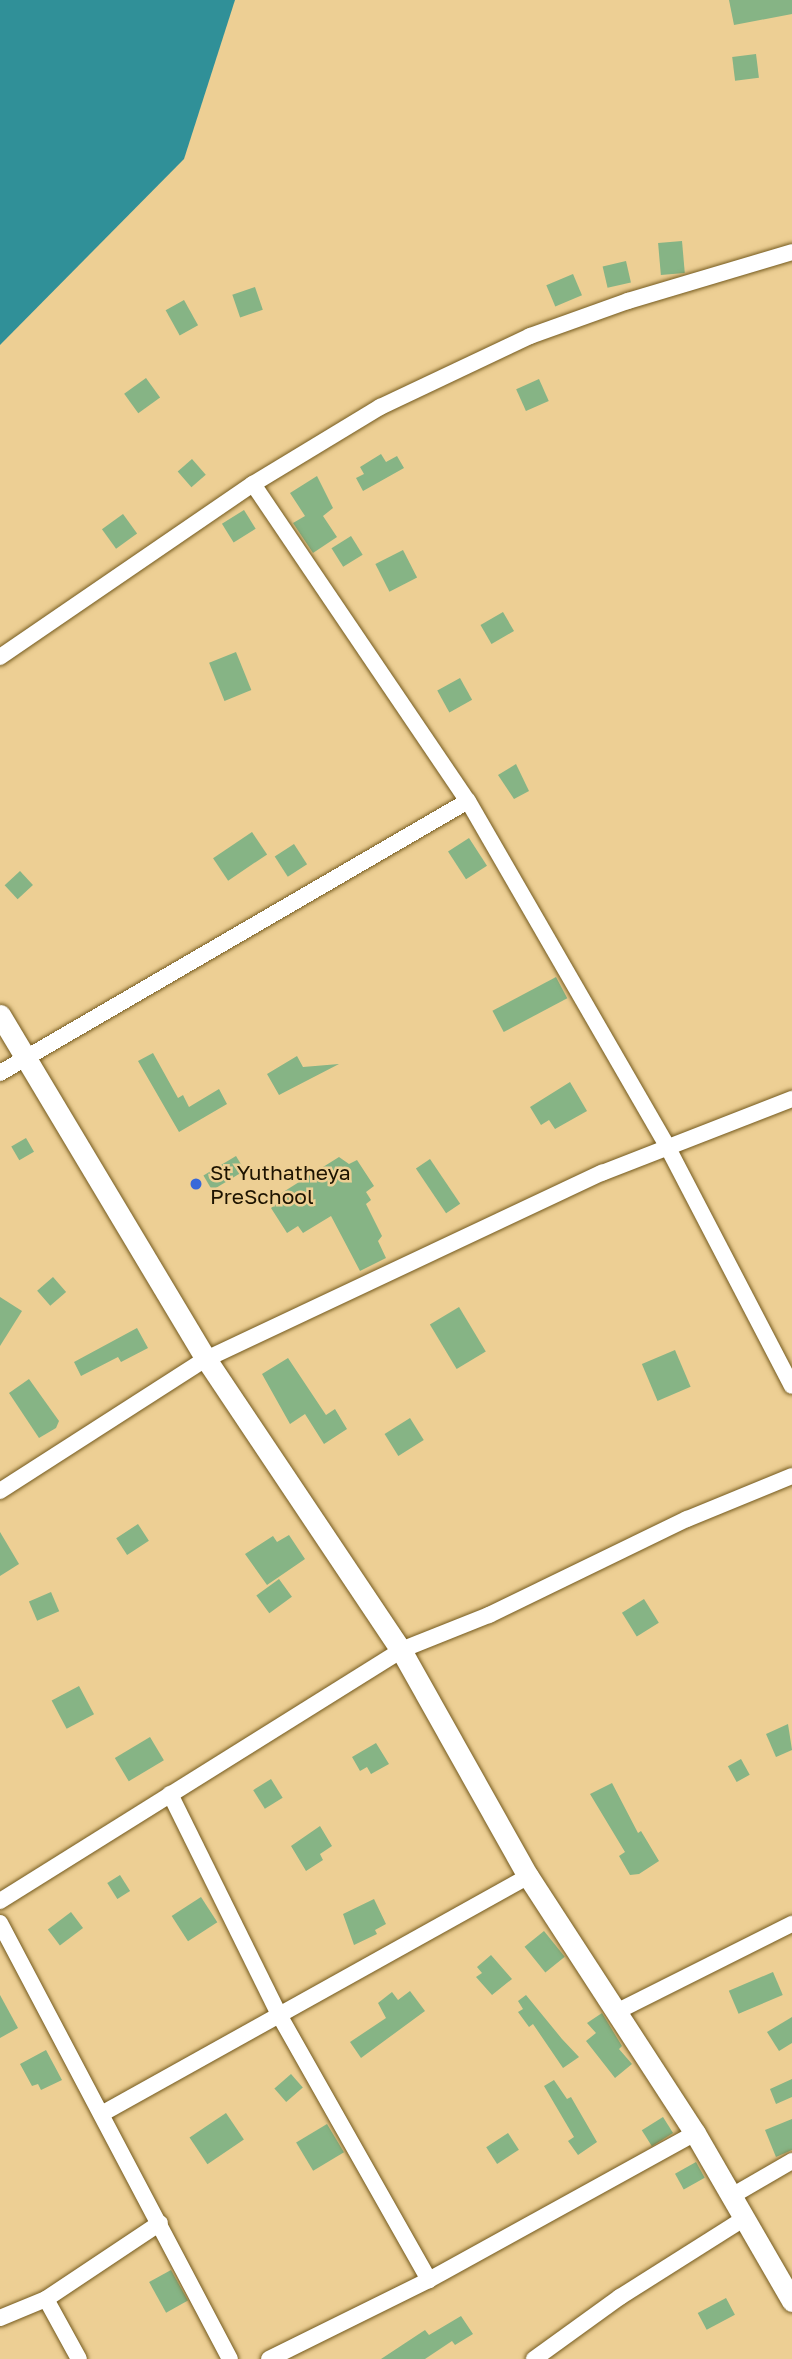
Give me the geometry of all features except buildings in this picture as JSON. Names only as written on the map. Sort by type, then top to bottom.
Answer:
[{"type":"street","points":[[0,657],[253,484],[380,407],[530,336],[628,301],[792,252]]},
{"type":"street","points":[[253,484],[468,801],[668,1148],[792,1387]]},
{"type":"street","points":[[0,1073],[468,801]]},
{"type":"street","points":[[0,1014],[23,1058],[206,1359],[401,1650],[528,1876],[695,2133],[792,2301]]},
{"type":"street","points":[[0,1491],[206,1359],[602,1173],[792,1099]]},
{"type":"street","points":[[0,1901],[401,1650],[489,1615],[687,1519],[792,1476]]},
{"type":"street","points":[[170,1794],[278,2013],[429,2280]]},
{"type":"street","points":[[103,2113],[278,2013],[528,1876]]},
{"type":"street","points":[[0,1923],[103,2113],[230,2359]]},
{"type":"street","points":[[616,2012],[792,1924]]},
{"type":"street","points":[[269,2359],[429,2280],[695,2133]]},
{"type":"street","points":[[730,2197],[792,2161]]},
{"type":"street","points":[[534,2359],[620,2297],[743,2220]]},
{"type":"street","points":[[0,2318],[46,2299],[160,2222]]},
{"type":"street","points":[[46,2299],[79,2359]]},
{"type":"water","points":[[0,0],[235,0],[184,159],[0,345]]},
{"type":"place","name":"St Yuthatheya PreSchool","points":[[196,1184]]}]
